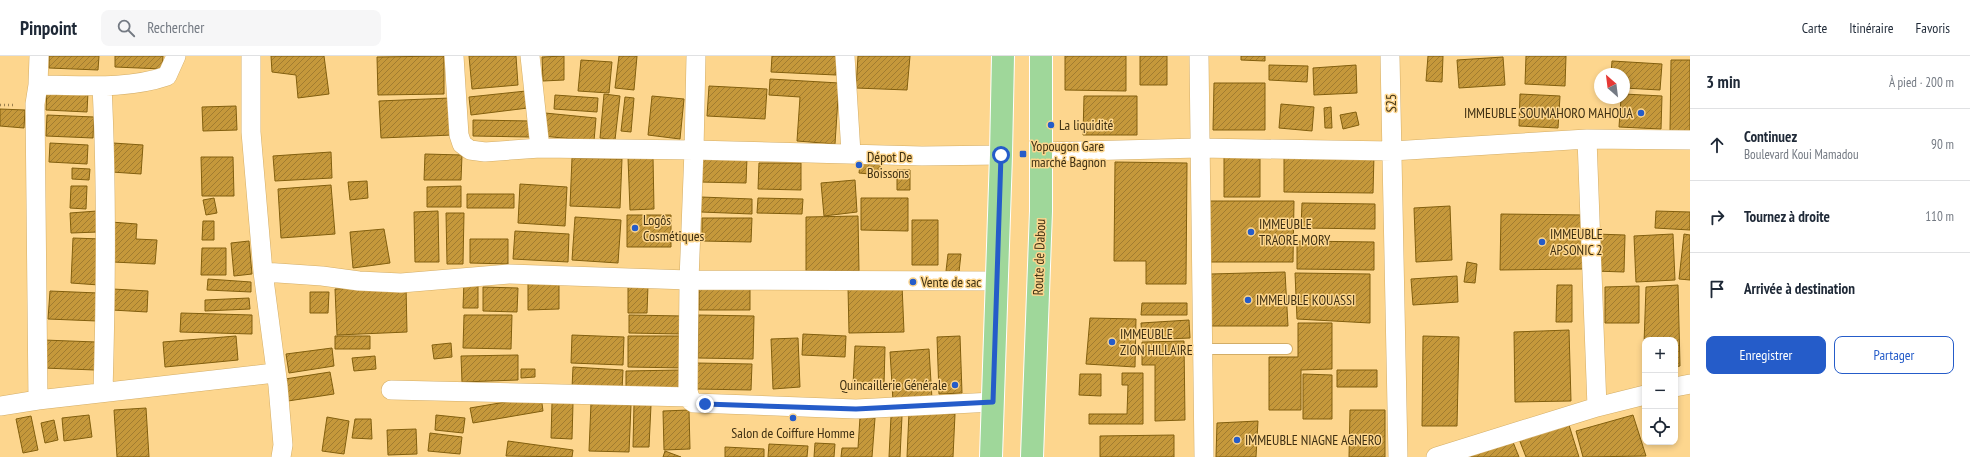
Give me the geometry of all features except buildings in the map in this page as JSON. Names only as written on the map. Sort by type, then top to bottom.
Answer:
[{"type":"main road","points":[[991,457],[1003,56]]},
{"type":"main road","name":"Route de Dabou","points":[[1032,457],[1041,211],[1041,56]]},
{"type":"street","points":[[38,400],[35,104],[40,56]]},
{"type":"street","points":[[38,85],[102,86],[153,81],[168,76],[176,56]]},
{"type":"street","points":[[251,56],[251,132],[263,272],[276,373],[283,445],[281,457]]},
{"type":"street","points":[[454,56],[458,130],[462,144],[470,150],[484,152],[540,148],[851,153],[922,156],[1001,155]]},
{"type":"street","points":[[530,56],[540,148]]},
{"type":"street","points":[[696,56],[689,280],[690,397],[694,403],[856,409],[993,402]]},
{"type":"street","points":[[845,56],[851,153]]},
{"type":"street","points":[[1199,56],[1204,457]]},
{"type":"street","name":"S25","points":[[1390,56],[1398,457]]},
{"type":"street","points":[[102,86],[106,175],[107,266],[103,392]]},
{"type":"street","points":[[1040,152],[1199,148],[1392,151],[1587,139],[1690,140]]},
{"type":"street","points":[[1587,139],[1597,407]]},
{"type":"street","points":[[263,272],[322,276],[359,281],[401,283],[509,274],[689,280],[996,281]]},
{"type":"street","points":[[0,406],[103,392],[276,373]]},
{"type":"street","points":[[1678,386],[1690,384]]},
{"type":"street","points":[[391,390],[690,397]]},
{"type":"street","points":[[1436,457],[1597,407],[1642,396]]},
{"type":"lane","points":[[1202,349],[1287,349]]},
{"type":"place","name":"IMMEUBLE SOUMAHORO MAHOUA","points":[[1641,113]]},
{"type":"place","name":"La liquidité","points":[[1051,125]]},
{"type":"place","name":"Yopougon Gare marché Bagnon","points":[[1023,154]]},
{"type":"place","name":"Dépot De Boissons","points":[[859,165]]},
{"type":"place","name":"Logôs Cosmétiques","points":[[635,228]]},
{"type":"place","name":"IMMEUBLE TRAORE MORY","points":[[1251,232]]},
{"type":"place","name":"IMMEUBLE APSONIC 2","points":[[1542,242]]},
{"type":"place","name":"Vente de sac","points":[[913,282]]},
{"type":"place","name":"IMMEUBLE KOUASSI","points":[[1248,300]]},
{"type":"place","name":"IMMEUBLE ZION HILLAIRE","points":[[1112,342]]},
{"type":"place","name":"Quincaillerie Générale","points":[[955,385]]},
{"type":"place","name":"Salon de Coiffure Homme","points":[[793,418]]},
{"type":"place","name":"IMMEUBLE NIAGNE AGNERO","points":[[1237,440]]},
{"type":"route","points":[[705,404],[856,409],[993,402],[1001,155]]}]
